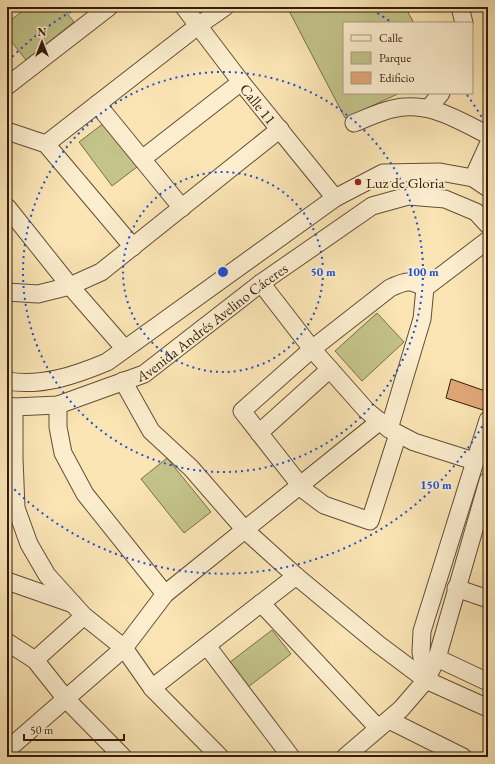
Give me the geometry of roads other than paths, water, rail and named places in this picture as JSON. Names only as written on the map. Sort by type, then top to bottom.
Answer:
[{"type":"street","points":[[7,86],[109,7]]},
{"type":"street","name":"Calle 11","points":[[184,7],[241,82],[335,198]]},
{"type":"street","points":[[46,144],[199,25],[225,7]]},
{"type":"street","points":[[460,7],[464,22]]},
{"type":"street","points":[[142,159],[241,82]]},
{"type":"street","points":[[429,108],[440,94]]},
{"type":"street","points":[[97,104],[182,208]]},
{"type":"street","points":[[354,123],[392,109],[407,107],[429,108],[488,135]]},
{"type":"street","points":[[7,292],[38,294],[70,286],[101,272],[280,129]]},
{"type":"street","points":[[7,132],[46,144],[133,247]]},
{"type":"street","points":[[473,178],[488,146]]},
{"type":"street","name":"Avenida Andrés Avelino Cáceres","points":[[7,381],[43,382],[76,375],[107,362],[335,198],[383,173],[440,172],[473,178],[488,188]]},
{"type":"street","name":"Avenida Andrés Avelino Cáceres","points":[[11,406],[58,405],[144,374],[261,283],[372,206],[408,196],[445,199],[476,212],[488,225]]},
{"type":"street","points":[[7,207],[70,286],[125,349]]},
{"type":"street","points":[[425,288],[414,281],[402,282],[390,288],[312,349],[242,411],[300,485],[324,505],[370,521],[389,428],[422,319],[425,288],[488,240]]},
{"type":"street","points":[[261,283],[312,349],[366,410],[389,428],[414,442],[474,461]]},
{"type":"street","points":[[260,433],[330,369]]},
{"type":"street","points":[[123,381],[151,431],[191,468],[245,530],[296,576],[378,644],[426,680],[488,708]]},
{"type":"street","points":[[58,405],[58,427],[63,453],[85,494],[165,594]]},
{"type":"street","points":[[11,406],[14,458],[11,507],[29,544],[47,574],[78,610],[124,648],[152,688],[220,757]]},
{"type":"street","points":[[426,680],[421,652],[422,631],[488,420]]},
{"type":"street","points":[[7,750],[124,648],[165,594],[300,485],[389,428]]},
{"type":"street","points":[[345,757],[401,710],[426,680],[437,658],[488,481]]},
{"type":"street","points":[[152,688],[296,576]]},
{"type":"street","points":[[7,581],[78,610]]},
{"type":"street","points":[[456,588],[488,599]]},
{"type":"street","points":[[261,603],[383,724],[463,757]]},
{"type":"street","points":[[34,660],[78,610]]},
{"type":"street","points":[[7,642],[34,660],[66,699],[123,757]]},
{"type":"street","points":[[207,646],[291,757]]},
{"type":"street","points":[[437,658],[488,682]]},
{"type":"place","name":"Luz de Gloria","points":[[358,182]]}]
